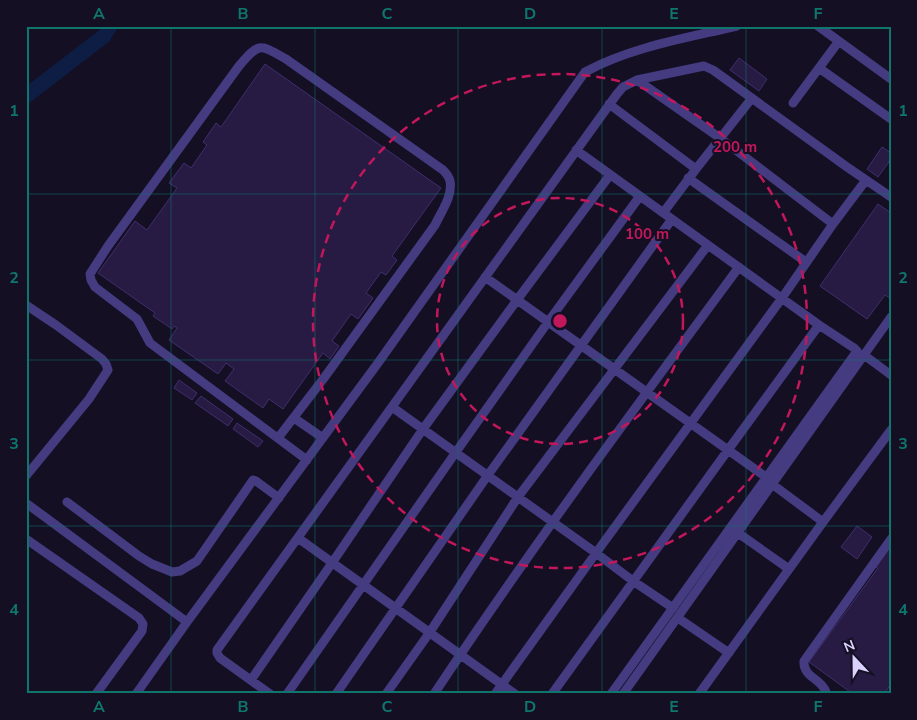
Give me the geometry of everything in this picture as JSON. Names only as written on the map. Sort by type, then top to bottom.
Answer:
[{"type":"lane","points":[[136,694],[378,363],[585,72],[623,54],[737,26]]},
{"type":"lane","points":[[818,26],[891,79]]},
{"type":"lane","points":[[794,103],[839,40]]},
{"type":"lane","points":[[278,438],[435,225],[450,191],[450,179],[443,170],[294,64],[261,47],[249,54],[239,66],[108,246],[90,274],[96,287],[137,319],[150,343],[307,460]]},
{"type":"lane","points":[[270,694],[220,658],[217,650],[623,87],[637,80],[704,66],[713,70],[891,197]]},
{"type":"lane","points":[[819,68],[891,119]]},
{"type":"lane","points":[[637,80],[720,138],[833,224]]},
{"type":"lane","points":[[663,212],[752,98]]},
{"type":"lane","points":[[609,104],[696,169]]},
{"type":"lane","points":[[576,150],[819,325],[857,350],[769,481],[738,533],[623,694]]},
{"type":"lane","points":[[251,680],[423,429],[610,175]]},
{"type":"lane","points":[[688,178],[806,262]]},
{"type":"lane","points":[[495,694],[866,180]]},
{"type":"lane","points":[[287,694],[548,322],[640,196]]},
{"type":"lane","points":[[336,694],[488,475],[672,219]]},
{"type":"lane","points":[[386,694],[430,632],[518,497],[708,245]]},
{"type":"lane","points":[[434,694],[553,522],[739,267]]},
{"type":"lane","points":[[485,277],[728,450],[823,522]]},
{"type":"lane","points":[[26,305],[102,359],[108,370],[89,400],[26,476]]},
{"type":"lane","points":[[611,694],[672,608],[891,317]]},
{"type":"lane","points":[[552,694],[819,325]]},
{"type":"lane","points":[[864,355],[891,375]]},
{"type":"lane","points":[[392,407],[672,608]]},
{"type":"lane","points":[[294,418],[323,438]]},
{"type":"lane","points":[[700,694],[891,430]]},
{"type":"lane","points":[[67,502],[138,556],[172,572],[188,568],[197,561],[253,480],[279,498]]},
{"type":"lane","points":[[26,503],[187,622]]},
{"type":"lane","points":[[738,533],[789,569]]},
{"type":"lane","points":[[298,538],[515,694]]},
{"type":"lane","points":[[26,539],[139,618],[142,622],[142,631],[96,694]]},
{"type":"lane","points":[[827,694],[823,685],[807,673],[804,661],[891,539]]},
{"type":"lane","points":[[678,618],[729,653]]},
{"type":"building","points":[[739,58],[767,79],[759,91],[730,70]]},
{"type":"building","points":[[265,64],[441,188],[392,256],[397,260],[386,275],[381,272],[366,293],[373,298],[358,319],[351,314],[332,341],[339,346],[330,359],[323,353],[283,409],[269,399],[263,408],[225,381],[234,369],[226,363],[218,374],[169,340],[177,328],[174,326],[172,329],[153,316],[155,313],[98,273],[135,221],[147,230],[177,188],[169,183],[184,163],[191,168],[207,145],[203,142],[216,123],[221,127]]},
{"type":"building","points":[[882,147],[891,153],[891,159],[878,177],[867,169]]},
{"type":"building","points":[[878,204],[891,213],[891,299],[885,295],[867,319],[820,286]]},
{"type":"building","points":[[179,380],[197,393],[192,400],[174,388]]},
{"type":"building","points":[[201,396],[233,419],[228,426],[195,403]]},
{"type":"building","points":[[237,423],[263,441],[258,447],[233,429]]},
{"type":"building","points":[[857,526],[872,537],[857,559],[841,547]]},
{"type":"building","points":[[891,546],[891,684],[884,694],[853,694],[809,662],[878,568],[876,567]]},
{"type":"waterway","points":[[26,96],[104,36],[110,26]]}]
